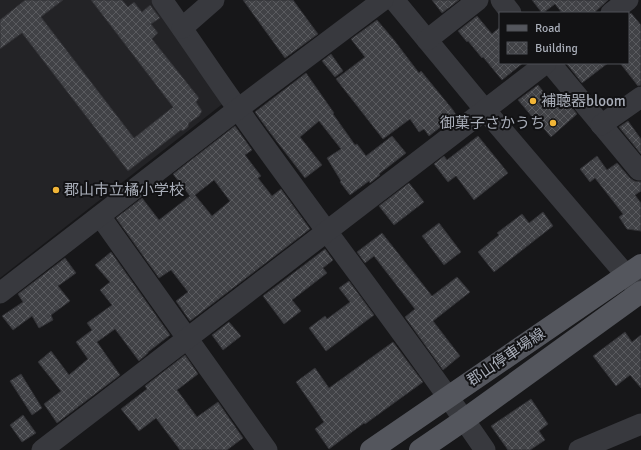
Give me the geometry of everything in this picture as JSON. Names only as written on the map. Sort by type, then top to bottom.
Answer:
[{"type":"main road","name":"郡山停車場線","points":[[371,450],[634,270]]},
{"type":"main road","name":"郡山停車場線","points":[[420,450],[641,292]]},
{"type":"street","points":[[162,0],[238,109],[448,396],[485,450]]},
{"type":"street","points":[[182,28],[214,0]]},
{"type":"street","points":[[0,293],[238,109],[383,0]]},
{"type":"street","points":[[394,0],[485,110],[634,270],[641,292]]},
{"type":"street","points":[[427,40],[478,0]]},
{"type":"street","points":[[501,0],[510,12]]},
{"type":"street","points":[[612,12],[628,0]]},
{"type":"street","points":[[42,450],[545,64]]},
{"type":"street","points":[[551,64],[639,170],[641,169]]},
{"type":"street","points":[[601,125],[641,97]]},
{"type":"street","points":[[100,216],[267,450]]},
{"type":"street","points":[[579,450],[641,424]]},
{"type":"shaded area","name":"郡山市立橘小学校","points":[[0,0],[151,0],[225,102],[0,278]]},
{"type":"building","points":[[25,0],[63,0],[41,17],[134,138],[173,107],[91,0],[122,0],[128,7],[134,2],[142,12],[150,5],[160,18],[151,24],[158,33],[152,39],[199,98],[196,102],[202,111],[199,116],[189,123],[188,127],[183,131],[181,130],[128,171],[22,33],[0,49],[0,20]]},
{"type":"building","points":[[243,0],[293,0],[318,34],[285,58]]},
{"type":"building","points":[[432,0],[459,0],[442,13]]},
{"type":"building","points":[[532,0],[608,0],[595,12],[561,12],[555,4],[544,12],[541,12]]},
{"type":"building","points":[[631,13],[641,25],[641,85],[638,86],[621,64],[629,64],[629,14]]},
{"type":"building","points":[[477,16],[492,34],[499,28],[499,64],[522,64],[502,80],[483,57],[482,58],[458,31]]},
{"type":"building","points":[[377,20],[419,73],[421,71],[456,115],[429,136],[424,129],[419,132],[410,119],[383,139],[336,79],[365,57],[351,39]]},
{"type":"building","points":[[331,54],[343,71],[335,77],[322,61]]},
{"type":"building","points":[[567,64],[607,64],[582,83]]},
{"type":"building","points":[[306,73],[355,145],[357,144],[366,156],[392,136],[406,153],[370,183],[369,181],[350,195],[340,182],[341,181],[327,158],[341,149],[319,121],[300,137],[322,165],[305,178],[255,112]]},
{"type":"building","points":[[538,85],[555,106],[564,98],[577,114],[551,137],[518,100]]},
{"type":"building","points":[[628,121],[641,139],[641,154],[619,127]]},
{"type":"building","points":[[235,126],[252,150],[245,155],[261,176],[258,178],[272,196],[281,189],[310,229],[190,321],[176,301],[188,292],[171,270],[159,278],[116,218],[142,198],[159,220],[190,196],[173,174]],"holes":[[[214,180],[230,201],[212,216],[195,195]]]},
{"type":"building","points":[[478,136],[508,173],[474,200],[456,176],[448,182],[434,164],[444,156],[447,160]]},
{"type":"building","points":[[597,156],[607,170],[617,163],[630,178],[634,181],[641,182],[641,191],[635,195],[641,203],[641,231],[627,229],[619,217],[623,214],[595,178],[590,182],[580,169]]},
{"type":"building","points":[[409,183],[424,202],[394,225],[379,206]]},
{"type":"building","points":[[543,212],[553,226],[494,272],[478,252],[499,235],[497,233],[522,214],[529,223]]},
{"type":"building","points":[[439,223],[461,252],[444,265],[422,236]]},
{"type":"building","points":[[382,233],[432,296],[457,277],[470,292],[433,321],[460,356],[443,370],[405,317],[415,309],[374,256],[365,263],[357,252]]},
{"type":"building","points":[[325,249],[333,260],[323,268],[327,273],[292,300],[301,311],[284,324],[263,296]]},
{"type":"building","points":[[111,252],[170,335],[139,361],[115,329],[97,342],[120,375],[57,423],[44,404],[61,391],[38,362],[51,351],[69,375],[88,359],[76,342],[92,330],[87,323],[112,305],[100,290],[110,282],[95,265]]},
{"type":"building","points":[[65,258],[76,273],[58,286],[70,301],[51,315],[53,320],[39,328],[32,316],[13,330],[2,316],[23,302],[18,294]]},
{"type":"building","points":[[349,281],[374,315],[326,351],[309,328],[325,316],[327,319],[350,302],[339,288]]},
{"type":"building","points":[[229,322],[241,336],[223,350],[212,335]]},
{"type":"building","points":[[625,332],[632,342],[641,335],[641,388],[630,375],[616,386],[593,356]]},
{"type":"building","points":[[393,342],[423,382],[329,449],[315,429],[324,422],[296,382],[315,368],[329,388]]},
{"type":"building","points":[[185,355],[198,374],[177,390],[197,417],[218,402],[243,438],[227,450],[180,450],[156,418],[139,431],[121,409],[147,389],[145,386]]},
{"type":"building","points":[[21,374],[42,408],[32,415],[10,381]]},
{"type":"building","points":[[531,399],[548,424],[539,431],[545,440],[530,450],[508,450],[491,426]]},
{"type":"building","points":[[23,415],[36,433],[22,442],[10,425]]},
{"type":"place","name":"補聴器bloom","points":[[533,101]]},
{"type":"place","name":"御菓子さかうち","points":[[553,123]]},
{"type":"place","name":"郡山市立橘小学校","points":[[56,190]]}]
